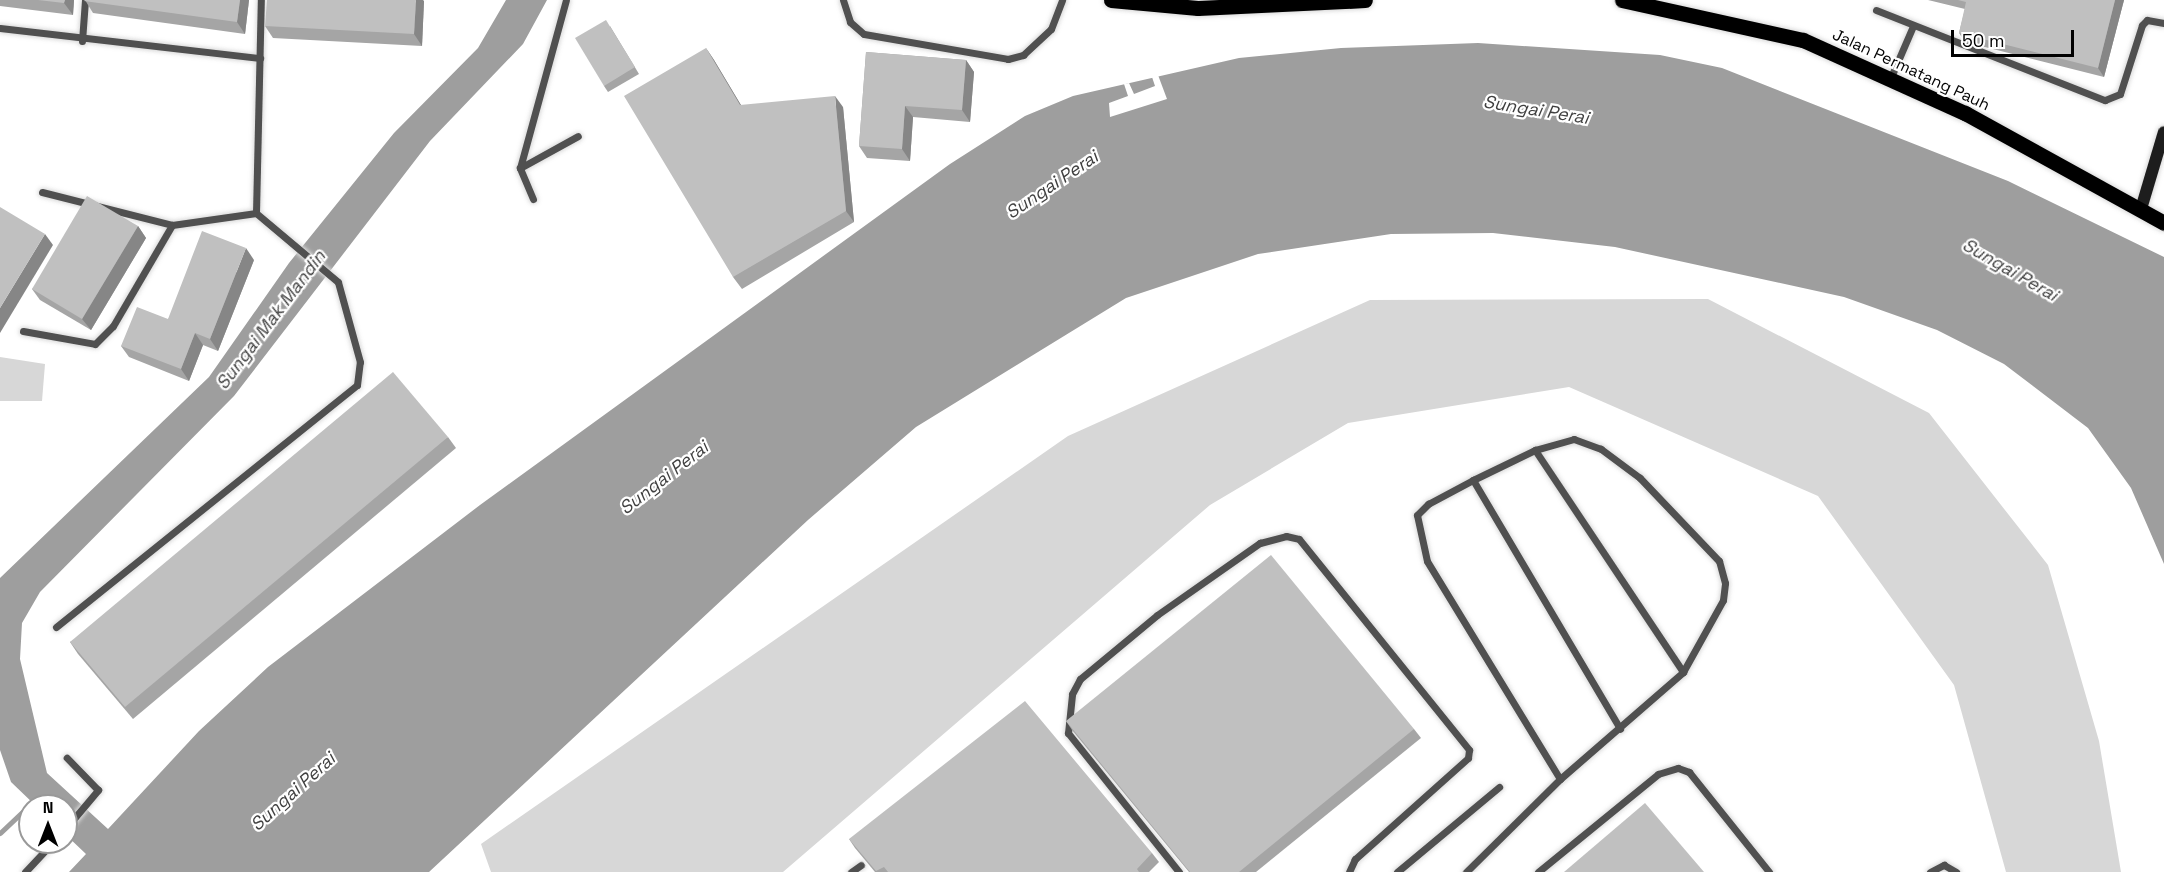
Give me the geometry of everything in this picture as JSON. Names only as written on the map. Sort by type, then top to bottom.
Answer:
[{"type":"main road","points":[[1111,0],[1198,4],[1365,0]]},
{"type":"main road","name":"Jalan Permatang Pauh","points":[[1623,0],[1803,40],[1891,77],[2164,223]]},
{"type":"main road","points":[[2141,209],[2164,132]]},
{"type":"lane","points":[[82,41],[85,0]]},
{"type":"lane","points":[[256,213],[261,0]]},
{"type":"lane","points":[[533,199],[520,168],[566,0]]},
{"type":"lane","points":[[843,0],[850,22],[864,34],[1008,59],[1023,55],[1051,29],[1062,0]]},
{"type":"lane","points":[[1876,10],[1913,27],[2104,100],[2120,93],[2142,25],[2147,20],[2164,23]]},
{"type":"lane","points":[[1891,77],[1913,27]]},
{"type":"lane","points":[[0,28],[82,41],[260,58]]},
{"type":"lane","points":[[520,168],[578,136]]},
{"type":"lane","points":[[42,192],[172,225],[256,213],[338,282],[360,362],[357,385],[56,627]]},
{"type":"lane","points":[[23,331],[94,344],[113,326],[172,225]]},
{"type":"lane","points":[[1466,872],[1560,779],[1683,672],[1723,600],[1724,573],[1719,561],[1640,478],[1601,449],[1574,439],[1535,450],[1473,480],[1417,515],[1419,537],[1427,561],[1560,779]]},
{"type":"lane","points":[[1535,450],[1683,672]]},
{"type":"lane","points":[[1473,480],[1620,729]]},
{"type":"lane","points":[[1179,872],[1068,733],[1072,694],[1080,679],[1157,615],[1260,543],[1286,536],[1299,539],[1468,750],[1468,758],[1354,860],[1349,872]]},
{"type":"lane","points":[[67,758],[98,790],[78,815]]},
{"type":"lane","points":[[1538,872],[1658,774],[1678,768],[1689,772],[1769,872]]},
{"type":"lane","points":[[1397,872],[1499,787]]},
{"type":"lane","points":[[25,872],[42,854]]},
{"type":"lane","points":[[851,872],[861,865]]},
{"type":"lane","points":[[1930,872],[1944,865],[1956,872]]},
{"type":"shaded area","points":[[1708,299],[1929,413],[2048,565],[2099,741],[2121,872],[2006,872],[1954,685],[1818,496],[1569,387],[1348,423],[1210,505],[783,872],[491,872],[481,844],[1068,436],[1370,300]]},
{"type":"shaded area","points":[[0,357],[45,364],[42,401],[0,401]]},
{"type":"water","name":"Sungai Mak Mandin","points":[[506,0],[547,0],[523,44],[430,141],[234,396],[40,592],[22,623],[20,659],[47,773],[70,794],[24,794],[11,782],[0,750],[0,578],[209,377],[289,263],[394,133],[478,48]]},
{"type":"water","name":"Sungai Perai","points":[[1478,43],[1660,55],[1722,68],[2008,181],[2164,257],[2164,564],[2131,488],[2088,428],[2004,364],[1937,330],[1844,297],[1615,247],[1493,233],[1391,234],[1258,254],[1126,298],[916,427],[808,520],[429,872],[69,872],[86,854],[78,846],[78,801],[108,829],[199,731],[268,667],[480,505],[950,164],[1025,116],[1073,96],[1239,58],[1341,48]]},
{"type":"pier","points":[[1158,75],[1167,99],[1110,117],[1109,103],[1128,96],[1124,84],[1129,83],[1134,94],[1155,86],[1152,77]]},
{"type":"building","points":[[38,0],[65,0],[64,3]]},
{"type":"building","points":[[85,0],[240,0],[237,22]]},
{"type":"building","points":[[267,0],[416,0],[414,34],[265,26]]},
{"type":"building","points":[[1958,0],[2115,0],[2098,68],[1959,33],[1966,2]]},
{"type":"building","points":[[606,20],[635,67],[604,86],[575,38]]},
{"type":"building","points":[[706,48],[740,105],[835,96],[846,211],[733,277],[624,96]]},
{"type":"building","points":[[866,52],[966,60],[962,110],[905,106],[902,149],[859,146]]},
{"type":"building","points":[[87,196],[138,226],[82,319],[32,289]]},
{"type":"building","points":[[0,207],[45,234],[0,308]]},
{"type":"building","points":[[202,231],[246,248],[210,339],[195,333],[181,369],[121,346],[137,307],[168,319]]},
{"type":"building","points":[[393,372],[448,437],[125,707],[70,642]]},
{"type":"building","points":[[1271,555],[1414,729],[1239,872],[1190,872],[1066,721]]},
{"type":"building","points":[[1025,701],[1152,853],[1137,869],[1139,872],[888,872],[884,867],[876,871],[849,839]]},
{"type":"building","points":[[1645,803],[1704,872],[1564,872]]},
{"type":"waterway","points":[[0,833],[18,816]]}]
